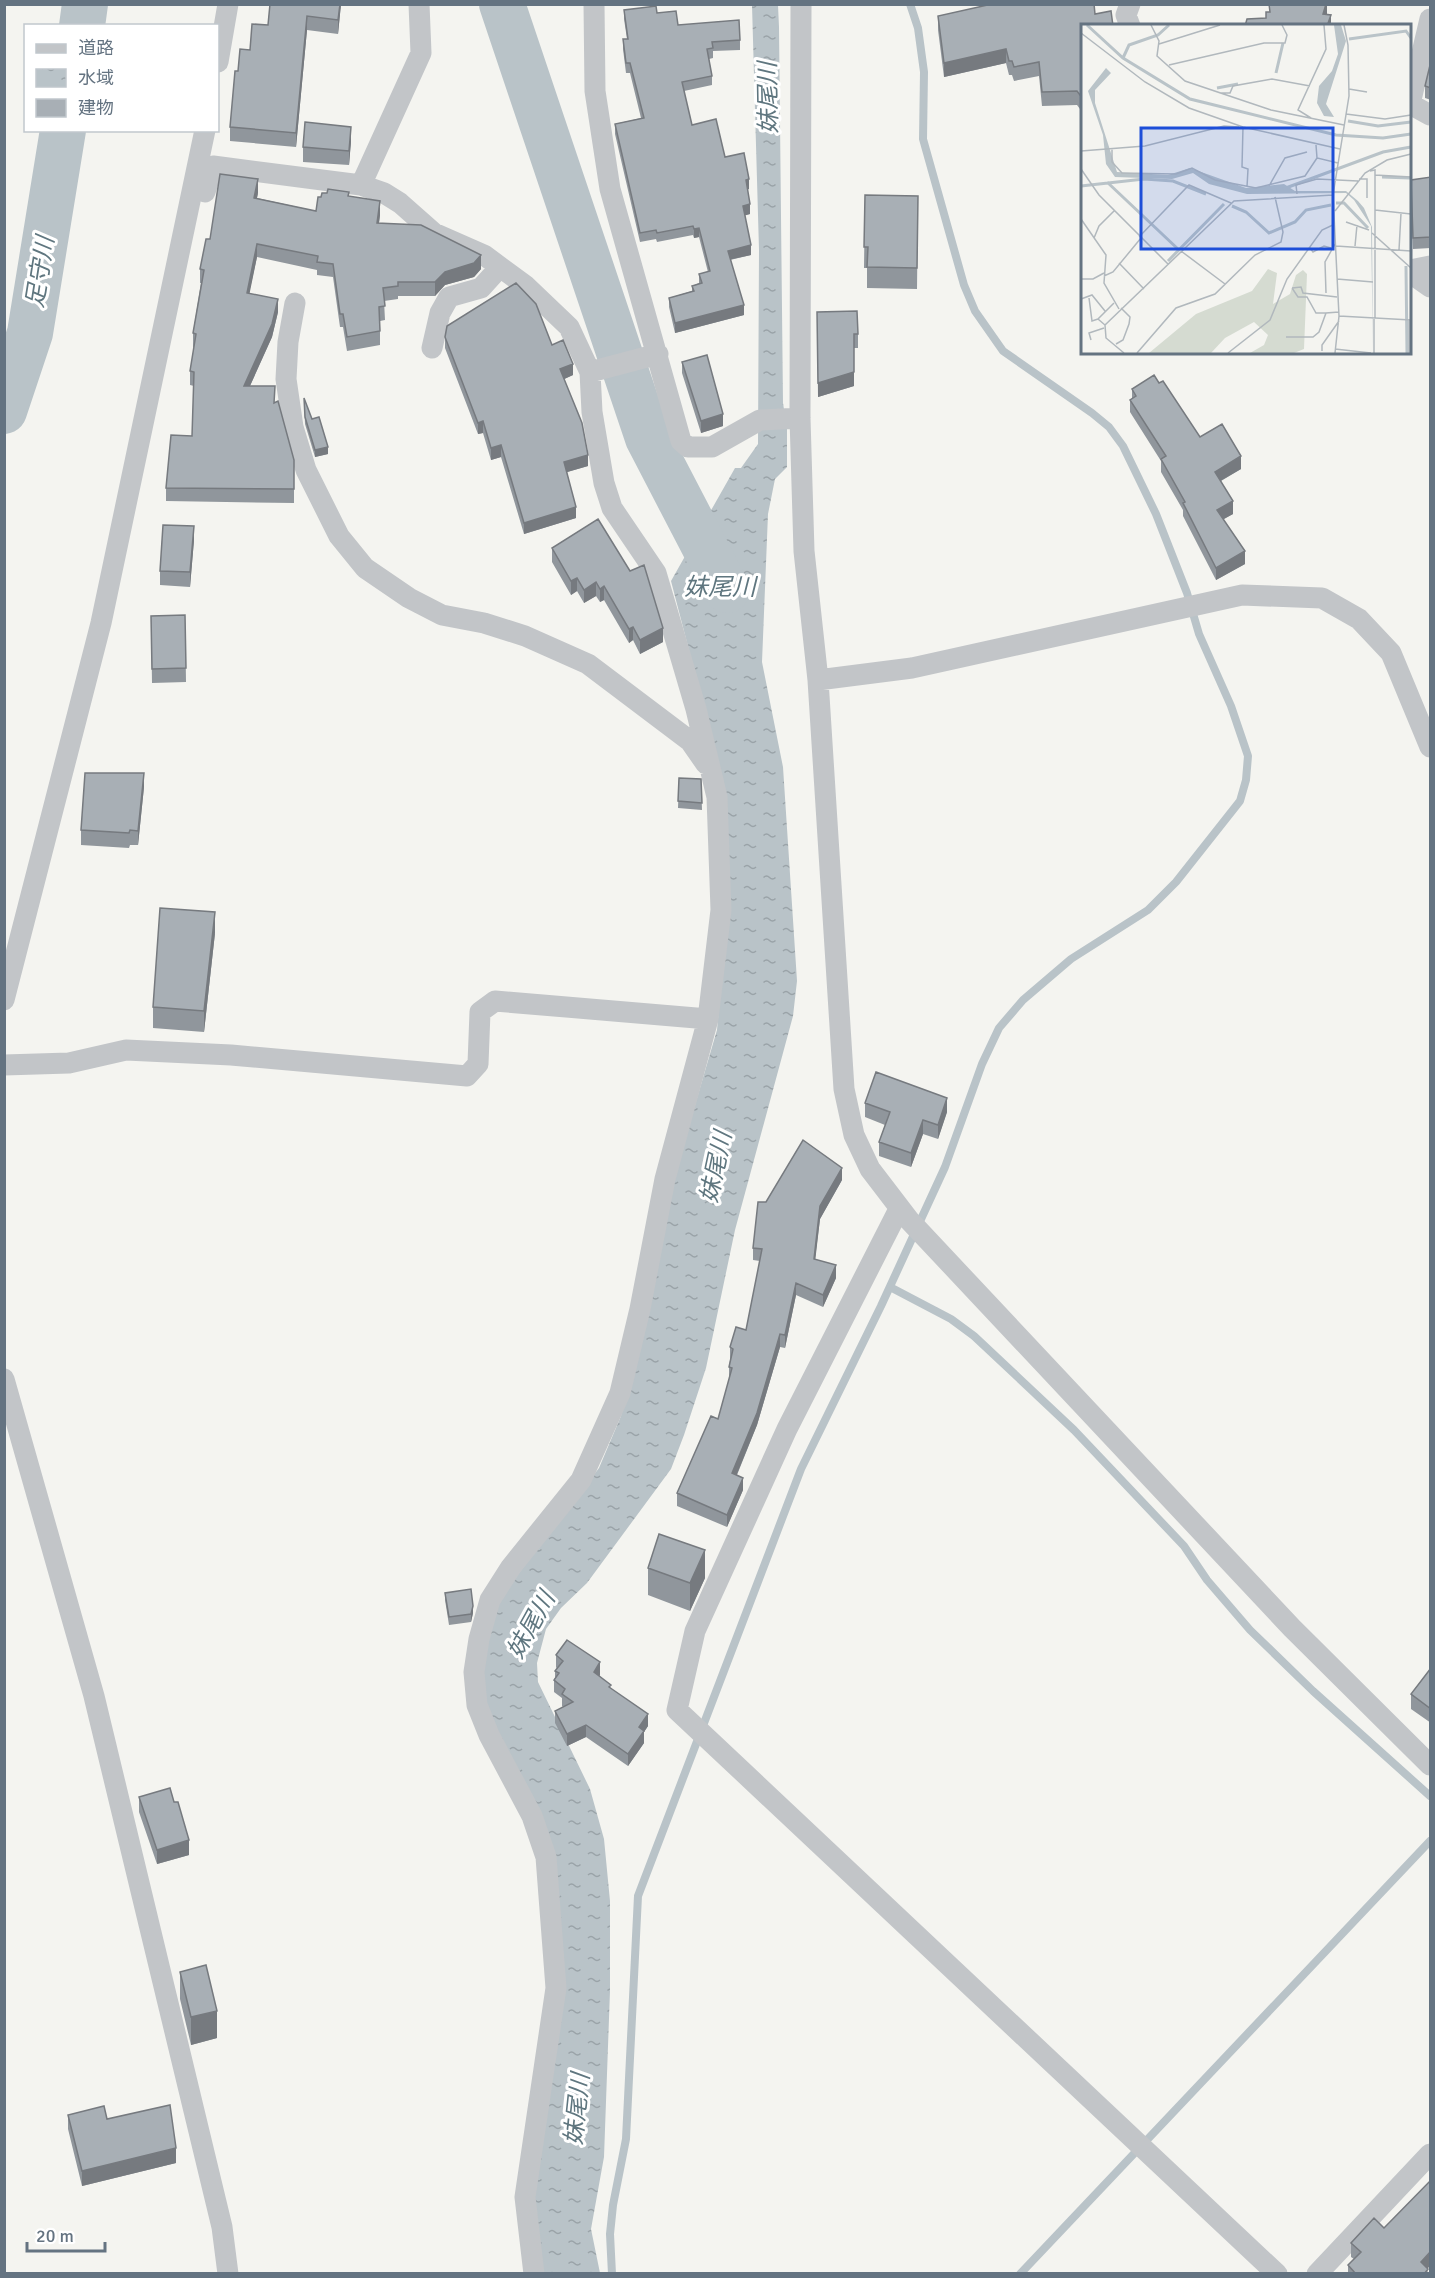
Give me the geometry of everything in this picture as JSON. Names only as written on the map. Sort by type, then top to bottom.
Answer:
[{"type":"street","points":[[219,57],[228,4]]},
{"type":"street","points":[[361,185],[421,53],[418,4]]},
{"type":"street","points":[[594,4],[595,91],[610,189],[652,355],[681,441],[688,447],[712,447],[760,420],[791,418]]},
{"type":"street","points":[[801,4],[791,418],[818,680],[844,1089],[854,1135],[870,1169],[904,1215],[1292,1628],[1431,1765]]},
{"type":"street","points":[[1129,24],[1126,15],[1130,4]]},
{"type":"street","points":[[1421,4],[1431,11]]},
{"type":"street","points":[[1411,100],[1431,19]]},
{"type":"street","points":[[1411,105],[1431,115]]},
{"type":"street","points":[[4,1000],[101,623],[205,132]]},
{"type":"street","points":[[180,253],[194,229],[213,166],[361,185],[392,198],[434,233],[484,255],[526,286],[569,327],[595,371],[592,412],[606,491],[612,508],[656,573],[669,612],[717,797],[721,910],[708,1019],[665,1179],[640,1309],[620,1394],[581,1480],[511,1567],[490,1600],[479,1639],[474,1672],[477,1705],[489,1735],[532,1816],[546,1857],[556,1988],[525,2197],[534,2274]]},
{"type":"street","points":[[1411,272],[1431,266]]},
{"type":"street","points":[[432,348],[440,313],[449,297],[481,288],[500,267]]},
{"type":"street","points":[[1411,273],[1431,286]]},
{"type":"street","points":[[295,303],[288,342],[286,379],[293,427],[306,470],[339,536],[365,568],[409,598],[442,615],[484,622],[525,636],[588,664],[690,741],[711,771]]},
{"type":"street","points":[[595,371],[652,355]]},
{"type":"street","points":[[818,680],[912,668],[1242,595],[1322,598],[1359,619],[1391,653],[1431,747]]},
{"type":"street","points":[[4,1065],[69,1063],[126,1050],[231,1055],[467,1076],[478,1064],[480,1012],[495,1001],[708,1019]]},
{"type":"street","points":[[904,1215],[787,1429],[695,1631],[677,1710],[1277,2274]]},
{"type":"street","points":[[4,1379],[94,1696],[222,2227],[228,2274]]},
{"type":"street","points":[[1317,2274],[1431,2154]]},
{"type":"water","name":"妹尾川","points":[[752,5],[778,5],[783,403],[787,429],[787,467],[775,479],[768,514],[762,662],[783,767],[797,981],[793,1016],[735,1230],[706,1368],[684,1435],[671,1469],[587,1583],[561,1608],[546,1629],[537,1663],[538,1682],[590,1789],[604,1839],[610,1901],[610,1991],[604,2157],[591,2229],[600,2273],[542,2273],[533,2207],[546,2108],[550,1855],[482,1698],[482,1659],[499,1599],[599,1468],[621,1416],[673,1180],[717,1030],[726,930],[691,658],[671,581],[735,468],[741,468],[758,444],[759,250]]},
{"type":"building","points":[[270,4],[340,4],[338,20],[307,16],[296,133],[230,127],[235,71],[238,71],[240,49],[250,50],[252,24],[268,25]]},
{"type":"building","points":[[992,4],[1094,4],[1095,14],[1111,11],[1113,24],[1081,24],[1081,96],[1077,91],[1042,92],[1039,62],[1014,67],[1012,61],[1009,61],[1006,49],[944,63],[938,16]]},
{"type":"building","points":[[1269,4],[1326,4],[1323,14],[1331,15],[1328,24],[1246,24],[1247,19],[1266,18],[1266,12],[1270,12]]},
{"type":"building","points":[[656,6],[657,13],[676,11],[678,25],[739,20],[740,40],[712,42],[713,48],[707,49],[712,76],[682,82],[692,125],[716,119],[725,157],[744,153],[749,179],[746,180],[750,204],[743,206],[751,245],[728,251],[744,305],[675,323],[669,298],[694,291],[692,286],[702,283],[699,274],[710,271],[699,228],[694,229],[693,226],[657,233],[656,230],[640,233],[615,124],[644,118],[630,63],[626,63],[623,39],[628,39],[624,10]]},
{"type":"building","points":[[1431,61],[1431,88],[1425,86]]},
{"type":"building","points":[[305,122],[351,127],[349,151],[303,147]]},
{"type":"building","points":[[220,174],[258,179],[254,198],[316,211],[318,197],[321,197],[322,193],[327,193],[328,189],[349,192],[348,196],[380,201],[377,223],[421,225],[481,255],[474,263],[445,272],[435,282],[398,282],[398,286],[383,288],[385,306],[379,307],[380,331],[347,337],[343,314],[340,314],[333,264],[317,262],[318,256],[257,244],[247,293],[278,299],[272,324],[244,386],[275,386],[274,403],[278,401],[294,460],[294,489],[166,488],[171,435],[192,436],[194,372],[190,371],[196,334],[193,333],[204,270],[200,269],[206,239],[210,239]]},
{"type":"building","points":[[1431,177],[1431,237],[1413,238],[1411,180]]},
{"type":"building","points":[[865,195],[918,196],[917,268],[867,267],[868,247],[864,247]]},
{"type":"building","points":[[516,283],[536,304],[552,345],[563,340],[573,364],[560,369],[582,423],[588,455],[564,462],[576,507],[524,523],[501,445],[491,448],[483,421],[478,423],[445,337],[447,326]]},
{"type":"building","points":[[857,311],[858,334],[854,334],[854,372],[818,383],[817,312]]},
{"type":"building","points":[[707,355],[723,414],[701,421],[682,362]]},
{"type":"building","points":[[1154,375],[1159,383],[1163,381],[1200,437],[1222,424],[1241,456],[1215,472],[1233,501],[1217,510],[1245,551],[1216,568],[1183,503],[1185,502],[1161,459],[1166,456],[1130,400],[1136,396],[1132,389]]},
{"type":"building","points":[[304,398],[312,419],[319,417],[328,447],[315,450],[305,417]]},
{"type":"building","points":[[598,519],[630,571],[644,565],[663,628],[640,640],[633,627],[629,629],[604,586],[600,589],[596,582],[584,590],[577,578],[571,581],[552,548]]},
{"type":"building","points":[[163,525],[194,526],[190,572],[160,571]]},
{"type":"building","points":[[185,615],[186,668],[152,669],[151,616]]},
{"type":"building","points":[[85,773],[144,773],[138,831],[130,830],[129,833],[81,830]]},
{"type":"building","points":[[679,778],[701,779],[702,803],[678,801]]},
{"type":"building","points":[[160,908],[215,912],[204,1011],[153,1007]]},
{"type":"building","points":[[876,1072],[947,1098],[938,1125],[923,1120],[911,1153],[879,1142],[890,1112],[865,1103]]},
{"type":"building","points":[[803,1140],[842,1168],[820,1206],[814,1259],[836,1265],[823,1295],[796,1283],[785,1335],[780,1334],[757,1413],[732,1473],[743,1478],[727,1515],[677,1493],[711,1416],[718,1419],[732,1368],[729,1367],[733,1349],[730,1347],[736,1327],[746,1330],[762,1249],[753,1248],[758,1202],[766,1202]]},
{"type":"building","points":[[659,1534],[705,1550],[690,1583],[648,1568]]},
{"type":"building","points":[[471,1589],[473,1606],[471,1614],[449,1617],[445,1593]]},
{"type":"building","points":[[567,1640],[600,1662],[594,1672],[611,1685],[609,1687],[648,1714],[639,1727],[644,1731],[628,1754],[586,1725],[567,1734],[555,1711],[573,1702],[562,1694],[565,1689],[554,1680],[559,1673],[555,1671],[563,1661],[556,1655]]},
{"type":"building","points":[[1431,1668],[1431,1709],[1411,1694]]},
{"type":"building","points":[[170,1788],[174,1802],[178,1802],[189,1840],[157,1850],[139,1797]]},
{"type":"building","points":[[206,1965],[217,2011],[191,2017],[180,1972]]},
{"type":"building","points":[[170,2105],[176,2148],[82,2171],[68,2115],[104,2106],[107,2119]]},
{"type":"building","points":[[1431,2180],[1431,2251],[1421,2262],[1428,2269],[1424,2274],[1356,2274],[1348,2265],[1361,2252],[1351,2243],[1374,2218],[1384,2228]]},
{"type":"waterway","name":"足守川","points":[[82,24],[85,4]]},
{"type":"waterway","points":[[502,4],[648,438],[727,590]]},
{"type":"waterway","points":[[612,2274],[610,2234],[613,2205],[626,2139],[638,1896],[801,1469],[881,1306],[945,1167],[982,1064],[999,1028],[1023,1000],[1071,959],[1148,910],[1176,882],[1240,801],[1246,780],[1248,756],[1231,706],[1199,634],[1187,593],[1156,514],[1123,446],[1109,427],[1092,413],[1003,351],[975,311],[964,285],[923,139],[924,72],[918,28],[910,4]]},
{"type":"waterway","name":"足守川","points":[[4,411],[30,333],[63,132]]},
{"type":"waterway","points":[[890,1287],[951,1319],[974,1336],[1074,1430],[1184,1546],[1207,1580],[1250,1630],[1313,1691],[1430,1796]]},
{"type":"waterway","points":[[1020,2274],[1430,1841]]}]
